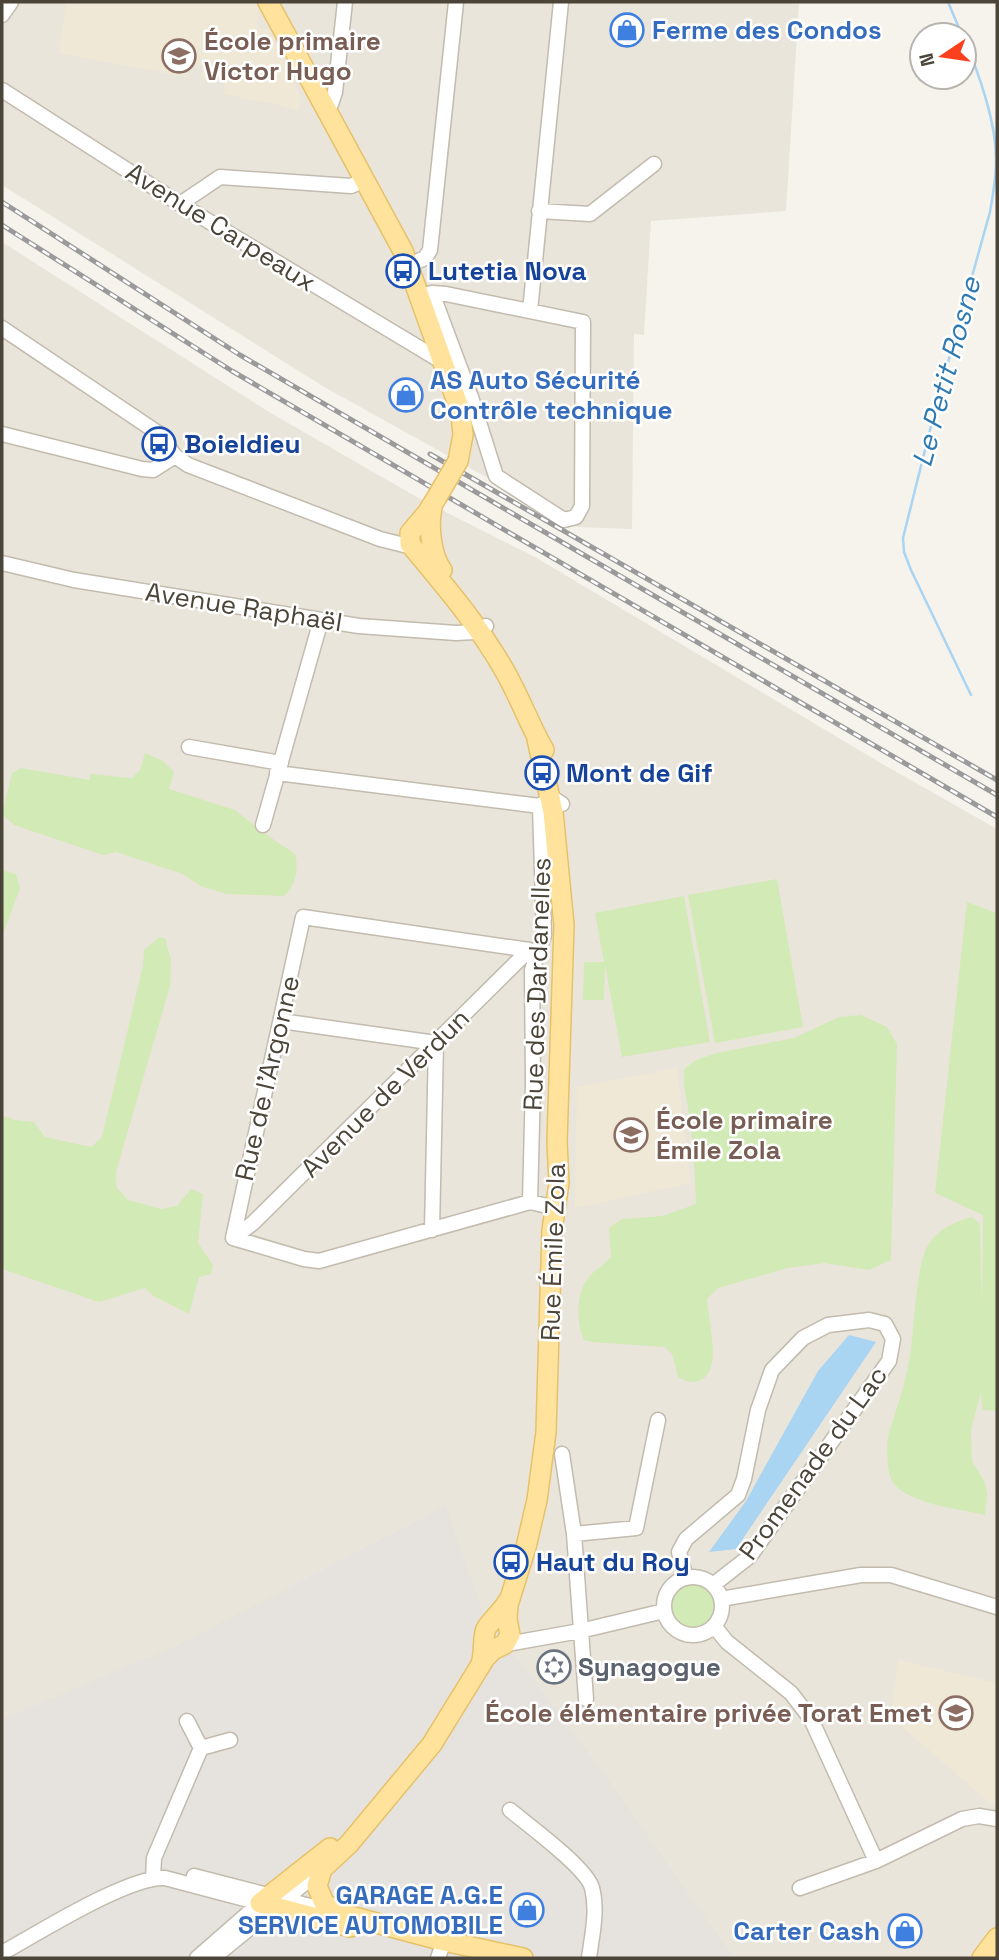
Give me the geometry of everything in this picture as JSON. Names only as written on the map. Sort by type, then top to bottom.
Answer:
[{"type":"main road","points":[[268,2],[328,106],[426,294],[443,359],[457,399],[462,421],[458,461],[434,502],[419,539]]},
{"type":"main road","name":"Rue Émile Zola","points":[[322,1869],[343,1851],[432,1744],[481,1665],[504,1635],[511,1594],[529,1537],[543,1465],[552,1230],[559,1173],[556,1142],[564,936],[564,853],[551,803],[553,766],[537,739],[508,661],[482,628],[433,553],[419,539]]},
{"type":"main road","name":"Rue Émile Zola","points":[[276,1899],[324,1852],[366,1824]]},
{"type":"main road","points":[[322,1869],[317,1880],[318,1894],[324,1903],[340,1913],[441,1950],[523,1958]]},
{"type":"main road","points":[[276,1899],[441,1950],[477,1958]]},
{"type":"main road","points":[[982,1958],[997,1938]]},
{"type":"main road","points":[[994,1958],[997,1953]]},
{"type":"street","points":[[2,15],[11,2]]},
{"type":"street","points":[[328,106],[335,92],[345,2]]},
{"type":"street","points":[[409,265],[425,257],[430,250],[456,2]]},
{"type":"street","points":[[530,311],[558,3]]},
{"type":"street","name":"Avenue Carpeaux","points":[[2,90],[180,204],[436,358],[443,359]]},
{"type":"street","points":[[539,211],[590,214],[654,164]]},
{"type":"street","points":[[180,204],[220,177],[351,186],[365,180]]},
{"type":"street","points":[[426,294],[583,322],[582,506],[576,517],[564,520],[496,477],[472,400],[426,294]]},
{"type":"street","points":[[2,328],[158,433],[175,456],[188,465],[391,542],[419,539]]},
{"type":"street","points":[[2,434],[142,469],[153,470],[175,456]]},
{"type":"street","name":"Avenue Raphaël","points":[[2,563],[74,580],[321,620],[456,634],[482,628]]},
{"type":"street","points":[[263,825],[321,620]]},
{"type":"street","points":[[189,747],[279,768],[551,803]]},
{"type":"street","name":"Rue des Dardanelles","points":[[530,1202],[532,970],[533,952],[544,935],[551,803]]},
{"type":"street","name":"Rue de l'Argonne","points":[[233,1238],[303,917],[533,952]]},
{"type":"street","name":"Avenue de Verdun","points":[[233,1238],[253,1223],[533,952]]},
{"type":"street","points":[[281,1021],[436,1043],[432,1230]]},
{"type":"street","points":[[233,1238],[318,1261],[530,1202],[556,1208]]},
{"type":"street","name":"Promenade du Lac","points":[[686,1578],[679,1552],[686,1539],[738,1495],[744,1479],[758,1410],[772,1370],[803,1338],[828,1325],[869,1320],[884,1324],[893,1339],[889,1361],[750,1556],[713,1585]]},
{"type":"street","points":[[574,1534],[636,1528],[658,1420]]},
{"type":"street","points":[[562,1454],[574,1534],[586,1699]]},
{"type":"street","points":[[721,1599],[861,1574],[891,1575],[997,1607]]},
{"type":"street","points":[[686,1578],[701,1578],[713,1585],[721,1599],[722,1609],[714,1626],[698,1635],[680,1633],[666,1620],[666,1594],[671,1586],[686,1578]]},
{"type":"street","points":[[504,1635],[580,1631],[664,1611]]},
{"type":"street","points":[[714,1626],[727,1642],[791,1693],[811,1719],[876,1861]]},
{"type":"street","points":[[187,1721],[201,1748]]},
{"type":"street","points":[[201,1748],[230,1740]]},
{"type":"street","points":[[158,1874],[159,1846],[201,1748]]},
{"type":"street","points":[[510,1810],[579,1869],[592,1885],[595,1910],[589,1958]]},
{"type":"street","points":[[800,1888],[876,1861],[962,1819],[979,1816],[997,1819]]},
{"type":"street","name":"Rue Émile Zola","points":[[276,1899],[322,1869]]},
{"type":"street","points":[[158,1874],[223,1894],[236,1892],[276,1899]]},
{"type":"street","points":[[2,1953],[100,1900],[158,1874],[340,1913]]},
{"type":"street","points":[[223,1894],[234,1909],[233,1925]]},
{"type":"street","points":[[197,1958],[233,1925],[276,1899]]},
{"type":"street","points":[[213,1958],[276,1899]]},
{"type":"shaded area","points":[[2,2],[799,2],[786,211],[651,221],[644,335],[634,334],[632,529],[576,527],[326,388],[2,185]]},
{"type":"shaded area","name":"École primaire Victor Hugo","points":[[66,2],[255,2],[259,9],[257,27],[270,30],[301,97],[299,109],[298,111],[224,94],[225,83],[201,79],[203,65],[188,65],[186,77],[59,53]]},
{"type":"shaded area","points":[[2,242],[269,412],[422,500],[535,557],[879,762],[997,829],[997,1958],[2,1958]]},
{"type":"shaded area","name":"École primaire Émile Zola","points":[[677,1068],[691,1183],[575,1208],[577,1087]]},
{"type":"shaded area","points":[[446,1506],[482,1611],[600,1768],[734,1958],[2,1958],[2,1719],[172,1648]]},
{"type":"shaded area","points":[[898,1660],[997,1683],[997,1805],[991,1804],[891,1717]]},
{"type":"green space","points":[[145,753],[163,761],[174,772],[169,789],[235,810],[295,854],[295,876],[284,896],[227,894],[200,886],[183,874],[116,852],[103,855],[14,825],[2,814],[12,773],[21,768],[90,780],[90,774],[132,778],[140,770]]},
{"type":"green space","points":[[2,870],[16,874],[20,888],[2,937]]},
{"type":"green space","points":[[777,879],[803,1027],[715,1043],[688,895]]},
{"type":"green space","points":[[684,896],[710,1042],[622,1057],[605,965],[604,1000],[583,1000],[584,962],[604,962],[595,913]]},
{"type":"green space","points":[[967,902],[997,913],[997,1411],[982,1410],[981,1392],[971,1430],[972,1461],[984,1481],[987,1493],[985,1515],[934,1504],[899,1489],[892,1481],[887,1455],[889,1434],[908,1365],[924,1254],[928,1245],[941,1231],[972,1217],[980,1224],[982,1309],[983,1215],[935,1193]]},
{"type":"green space","points":[[159,937],[165,938],[171,960],[170,986],[116,1172],[117,1188],[128,1200],[161,1209],[177,1206],[191,1189],[203,1194],[198,1243],[213,1265],[211,1274],[199,1277],[189,1314],[152,1295],[145,1288],[99,1302],[2,1269],[2,1115],[14,1120],[34,1122],[45,1137],[91,1147],[102,1137],[143,966],[144,950]]},
{"type":"green space","points":[[861,1015],[887,1027],[897,1044],[891,1260],[869,1270],[824,1263],[788,1268],[718,1288],[707,1299],[713,1345],[711,1368],[706,1376],[698,1381],[692,1382],[678,1377],[672,1354],[665,1347],[584,1340],[579,1325],[579,1298],[585,1282],[611,1257],[609,1228],[622,1219],[663,1216],[696,1204],[684,1069],[696,1060],[717,1053],[794,1038],[839,1017]]},
{"type":"green space","points":[[692,1583],[709,1591],[717,1608],[709,1625],[692,1633],[675,1625],[667,1608],[675,1591]]},
{"type":"water","points":[[849,1335],[876,1342],[736,1549],[709,1552],[746,1501],[818,1371]]},
{"type":"waterway","name":"Le Petit Rosne","points":[[948,2],[956,21]]},
{"type":"waterway","name":"Le Petit Rosne","points":[[971,695],[911,570],[904,552],[903,538],[938,398],[990,212],[996,147],[978,75]]},
{"type":"railway","points":[[2,202],[240,355],[997,795]]},
{"type":"railway","points":[[2,225],[232,371],[997,817]]},
{"type":"railway","points":[[430,454],[997,780]]},
{"type":"place","name":"Ferme des Condos","points":[[627,30]]},
{"type":"place","name":"École primaire Victor Hugo","points":[[179,56]]},
{"type":"place","name":"Lutetia Nova","points":[[403,271]]},
{"type":"place","name":"AS Auto Sécurité Contrôle technique","points":[[406,395]]},
{"type":"place","name":"Boieldieu","points":[[159,444]]},
{"type":"place","name":"Mont de Gif","points":[[542,773]]},
{"type":"place","name":"École primaire Émile Zola","points":[[631,1135]]},
{"type":"place","name":"Haut du Roy","points":[[511,1562]]},
{"type":"place","name":"Synagogue","points":[[554,1667]]},
{"type":"place","name":"École élémentaire privée Torat Emet","points":[[956,1713]]},
{"type":"place","name":"GARAGE A.G.E SERVICE AUTOMOBILE","points":[[527,1910]]},
{"type":"place","name":"Carter Cash","points":[[905,1931]]}]
